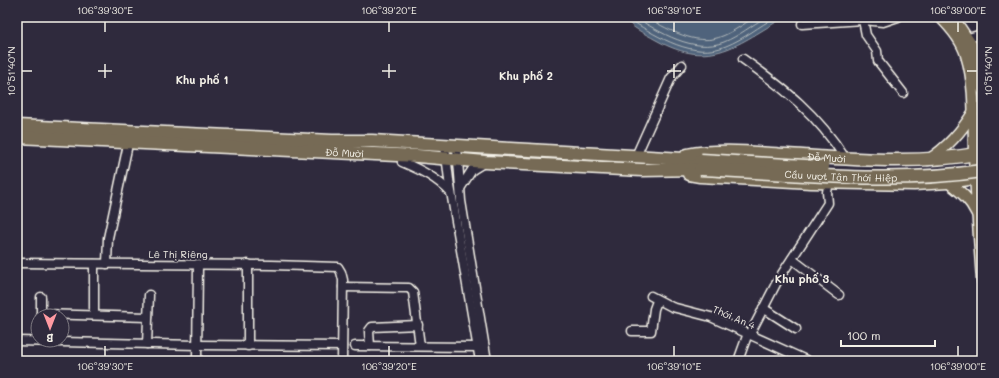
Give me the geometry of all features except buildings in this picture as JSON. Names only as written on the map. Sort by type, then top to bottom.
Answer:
[{"type":"highway","name":"Đỗ Mười","points":[[17,119],[319,132],[372,141]]},
{"type":"highway","name":"Đỗ Mười","points":[[17,126],[325,141],[372,141],[455,147],[672,158],[700,165]]},
{"type":"highway","name":"Đỗ Mười","points":[[17,137],[417,156],[485,162],[672,171],[700,176],[829,182],[914,184],[952,182],[980,175]]},
{"type":"highway","name":"Đỗ Mười","points":[[17,144],[402,162]]},
{"type":"highway","name":"Đỗ Mười","points":[[672,158],[702,152],[928,160],[980,157]]},
{"type":"highway","points":[[402,162],[417,156]]},
{"type":"highway","name":"Cầu vượt Tân Thới Hiệp","points":[[700,165],[894,170],[934,169],[980,157]]},
{"type":"highway","points":[[952,182],[953,158]]},
{"type":"highway","name":"Đỗ Mười","points":[[672,171],[700,165]]},
{"type":"highway","name":"Cầu vượt Tân Thới Hiệp","points":[[700,165],[893,177],[980,175]]},
{"type":"main road","points":[[940,17],[973,48],[982,89]]},
{"type":"main road","points":[[953,17],[963,39],[968,63],[980,157],[978,217],[982,280]]},
{"type":"main road","points":[[928,160],[952,142],[974,111]]},
{"type":"main road","points":[[952,182],[972,204],[978,217]]},
{"type":"street","points":[[802,24],[863,20],[883,22],[898,17]]},
{"type":"street","points":[[863,20],[866,35],[878,54],[878,61],[903,93]]},
{"type":"street","points":[[963,39],[982,34]]},
{"type":"street","points":[[743,59],[780,85],[816,118],[845,158]]},
{"type":"street","points":[[636,156],[671,78],[682,65]]},
{"type":"street","points":[[455,147],[452,160],[452,194],[480,361]]},
{"type":"street","points":[[107,264],[108,238],[127,149]]},
{"type":"street","points":[[452,160],[460,188],[463,218],[487,361]]},
{"type":"street","points":[[402,162],[429,174],[441,182],[452,194]]},
{"type":"street","points":[[460,188],[472,170],[485,162]]},
{"type":"street","points":[[738,361],[747,336],[750,334],[778,280],[828,203],[827,192],[829,182]]},
{"type":"street","points":[[792,259],[839,295]]},
{"type":"street","name":"Lê Thị Riêng","points":[[17,263],[332,266],[339,268],[342,275],[343,287]]},
{"type":"street","points":[[94,264],[94,315]]},
{"type":"street","points":[[197,361],[198,264]]},
{"type":"street","points":[[248,264],[248,346]]},
{"type":"street","points":[[342,361],[343,287],[409,288],[413,292],[420,346]]},
{"type":"street","points":[[147,344],[149,295]]},
{"type":"street","points":[[41,297],[41,308]]},
{"type":"street","name":"Thới An 4","points":[[632,331],[651,331],[654,298],[672,307],[711,317],[808,361]]},
{"type":"street","points":[[763,308],[796,329]]},
{"type":"street","points":[[70,315],[148,316]]},
{"type":"street","points":[[370,346],[369,331],[372,327],[418,325]]},
{"type":"street","points":[[17,342],[30,341]]},
{"type":"street","points":[[70,342],[248,346],[342,346]]},
{"type":"street","points":[[355,346],[478,347]]},
{"type":"water","points":[[624,17],[785,17],[738,44],[724,50],[709,53],[693,53],[676,49],[656,40],[638,30]]},
{"type":"district","name":"Khu phố 2","points":[[526,75]]},
{"type":"district","name":"Khu phố 1","points":[[202,79]]},
{"type":"district","name":"Khu phố 3","points":[[802,278]]}]
